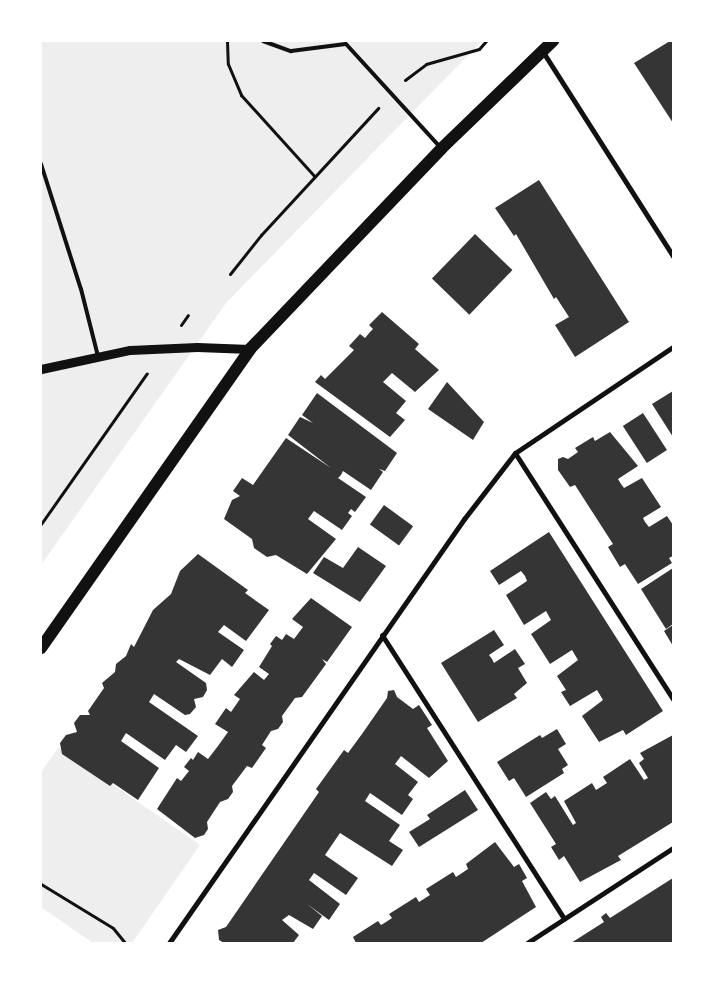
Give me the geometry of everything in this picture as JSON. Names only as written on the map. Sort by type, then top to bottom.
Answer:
[{"type":"main road","points":[[41,648],[250,349],[441,149],[553,41]]},
{"type":"street","points":[[542,51],[673,256]]},
{"type":"street","points":[[41,369],[98,356],[165,347],[250,349]]},
{"type":"street","points":[[169,943],[382,635],[515,453],[673,347]]},
{"type":"street","points":[[515,453],[673,699]]},
{"type":"street","points":[[382,635],[564,918]]},
{"type":"street","points":[[527,943],[673,848]]},
{"type":"lane","points":[[263,41],[291,51],[346,44],[441,149]]},
{"type":"lane","points":[[41,164],[81,289],[98,356]]},
{"type":"path","points":[[227,41],[228,64],[241,95],[315,176]]},
{"type":"path","points":[[230,274],[315,176],[410,74],[426,64],[479,49],[486,41]]},
{"type":"path","points":[[41,524],[137,388]]},
{"type":"path","points":[[41,884],[113,928],[125,943]]},
{"type":"shaded area","points":[[41,41],[482,41],[226,303],[41,565]]},
{"type":"shaded area","points":[[59,747],[200,845],[132,943],[93,943],[41,907],[41,772]]},
{"type":"building","points":[[673,41],[673,123],[634,63]]},
{"type":"building","points":[[539,180],[629,322],[575,357],[555,325],[569,317],[556,297],[554,299],[516,234],[514,236],[495,208]]},
{"type":"building","points":[[475,234],[512,270],[469,315],[432,279]]},
{"type":"building","points":[[382,312],[419,344],[415,349],[439,370],[415,392],[392,373],[383,382],[406,401],[396,413],[405,420],[390,437],[315,382],[321,375],[325,379],[354,350],[349,346],[360,334],[365,338],[373,329],[369,325]]},
{"type":"building","points":[[447,382],[484,422],[473,440],[428,409]]},
{"type":"building","points":[[673,391],[673,437],[652,404]]},
{"type":"building","points":[[317,393],[397,453],[385,471],[379,469],[383,472],[371,490],[343,471],[338,478],[366,497],[355,512],[351,509],[348,513],[352,516],[342,530],[314,511],[308,519],[336,539],[307,574],[276,555],[267,557],[254,548],[252,539],[224,519],[232,500],[240,496],[233,491],[242,478],[253,485],[286,438],[331,468],[288,435],[300,417],[313,423],[302,415]]},
{"type":"building","points":[[643,413],[667,450],[647,463],[623,426]]},
{"type":"building","points":[[610,432],[638,466],[618,479],[621,484],[624,488],[642,478],[661,507],[643,518],[645,522],[649,527],[667,516],[673,525],[673,556],[669,558],[672,563],[638,584],[625,564],[620,567],[608,547],[613,544],[575,485],[570,487],[558,470],[558,459],[563,457],[568,459],[578,452],[575,448],[593,437],[595,441]]},
{"type":"building","points":[[384,505],[413,526],[399,546],[370,524]]},
{"type":"building","points":[[549,532],[663,711],[626,735],[623,730],[599,742],[582,716],[603,700],[597,690],[570,706],[561,692],[566,690],[557,676],[578,660],[572,650],[550,664],[531,634],[551,620],[546,611],[524,625],[506,595],[527,581],[525,576],[521,571],[499,585],[490,571]]},
{"type":"building","points":[[358,547],[386,566],[360,602],[313,573],[324,557],[343,568]]},
{"type":"building","points":[[198,554],[248,590],[245,593],[269,610],[246,641],[224,625],[218,632],[244,650],[232,667],[222,659],[210,675],[179,659],[176,662],[206,683],[207,690],[203,697],[194,699],[196,707],[190,714],[185,715],[154,694],[149,702],[198,736],[186,752],[176,745],[165,760],[126,733],[121,741],[159,768],[138,800],[113,783],[110,786],[62,754],[60,743],[66,735],[77,732],[74,723],[80,715],[90,715],[88,711],[104,688],[102,683],[115,672],[116,664],[126,656],[131,644],[134,647],[153,610],[171,594],[180,571]]},
{"type":"building","points":[[673,568],[673,624],[666,629],[641,589]]},
{"type":"building","points":[[311,598],[352,627],[327,662],[322,659],[326,664],[302,697],[295,698],[282,716],[283,722],[278,729],[271,731],[262,745],[266,748],[252,768],[247,766],[232,786],[233,792],[228,799],[220,802],[207,822],[208,829],[204,835],[195,838],[157,809],[177,778],[181,781],[189,771],[184,767],[191,758],[193,760],[198,752],[208,759],[218,746],[228,732],[215,724],[226,708],[231,712],[240,699],[234,695],[254,672],[264,680],[269,674],[259,667],[272,646],[270,644],[276,636],[282,640],[286,634],[294,639],[303,627],[292,619]]},
{"type":"building","points":[[673,625],[673,646],[664,631]]},
{"type":"building","points":[[494,630],[504,645],[489,655],[494,663],[515,649],[525,664],[518,668],[527,683],[514,694],[517,698],[478,722],[441,663]]},
{"type":"building","points":[[394,690],[397,697],[413,709],[419,705],[432,725],[427,728],[448,761],[429,778],[401,756],[395,764],[418,782],[408,795],[413,799],[402,815],[370,793],[365,801],[400,825],[389,841],[403,850],[392,866],[340,833],[325,855],[358,878],[346,895],[314,873],[309,880],[340,904],[329,920],[307,904],[322,916],[313,929],[289,915],[282,920],[299,935],[293,943],[224,943],[219,940],[218,930],[226,927],[319,792],[316,789],[344,750],[348,753],[362,734],[387,698],[388,691]]},
{"type":"building","points":[[557,729],[566,744],[558,749],[568,765],[562,769],[564,773],[526,797],[514,778],[509,781],[497,762],[540,735],[542,738]]},
{"type":"building","points":[[673,735],[673,822],[618,856],[621,860],[580,882],[564,856],[559,860],[551,847],[556,844],[530,803],[546,792],[551,799],[555,796],[573,825],[576,823],[564,801],[592,783],[596,790],[607,783],[603,777],[630,759],[644,780],[648,778],[639,763],[644,759],[640,753]]},
{"type":"building","points":[[465,790],[478,810],[419,847],[409,832],[430,819],[427,815]]},
{"type":"building","points":[[495,842],[514,867],[519,864],[527,878],[522,881],[536,907],[481,943],[356,943],[353,937],[378,921],[381,925],[386,922],[392,918],[389,914],[416,897],[419,902],[430,895],[426,889],[453,872],[456,877],[468,869],[466,864]]},
{"type":"building","points":[[673,878],[673,943],[571,943],[604,922],[601,917],[606,913],[610,918]]}]
